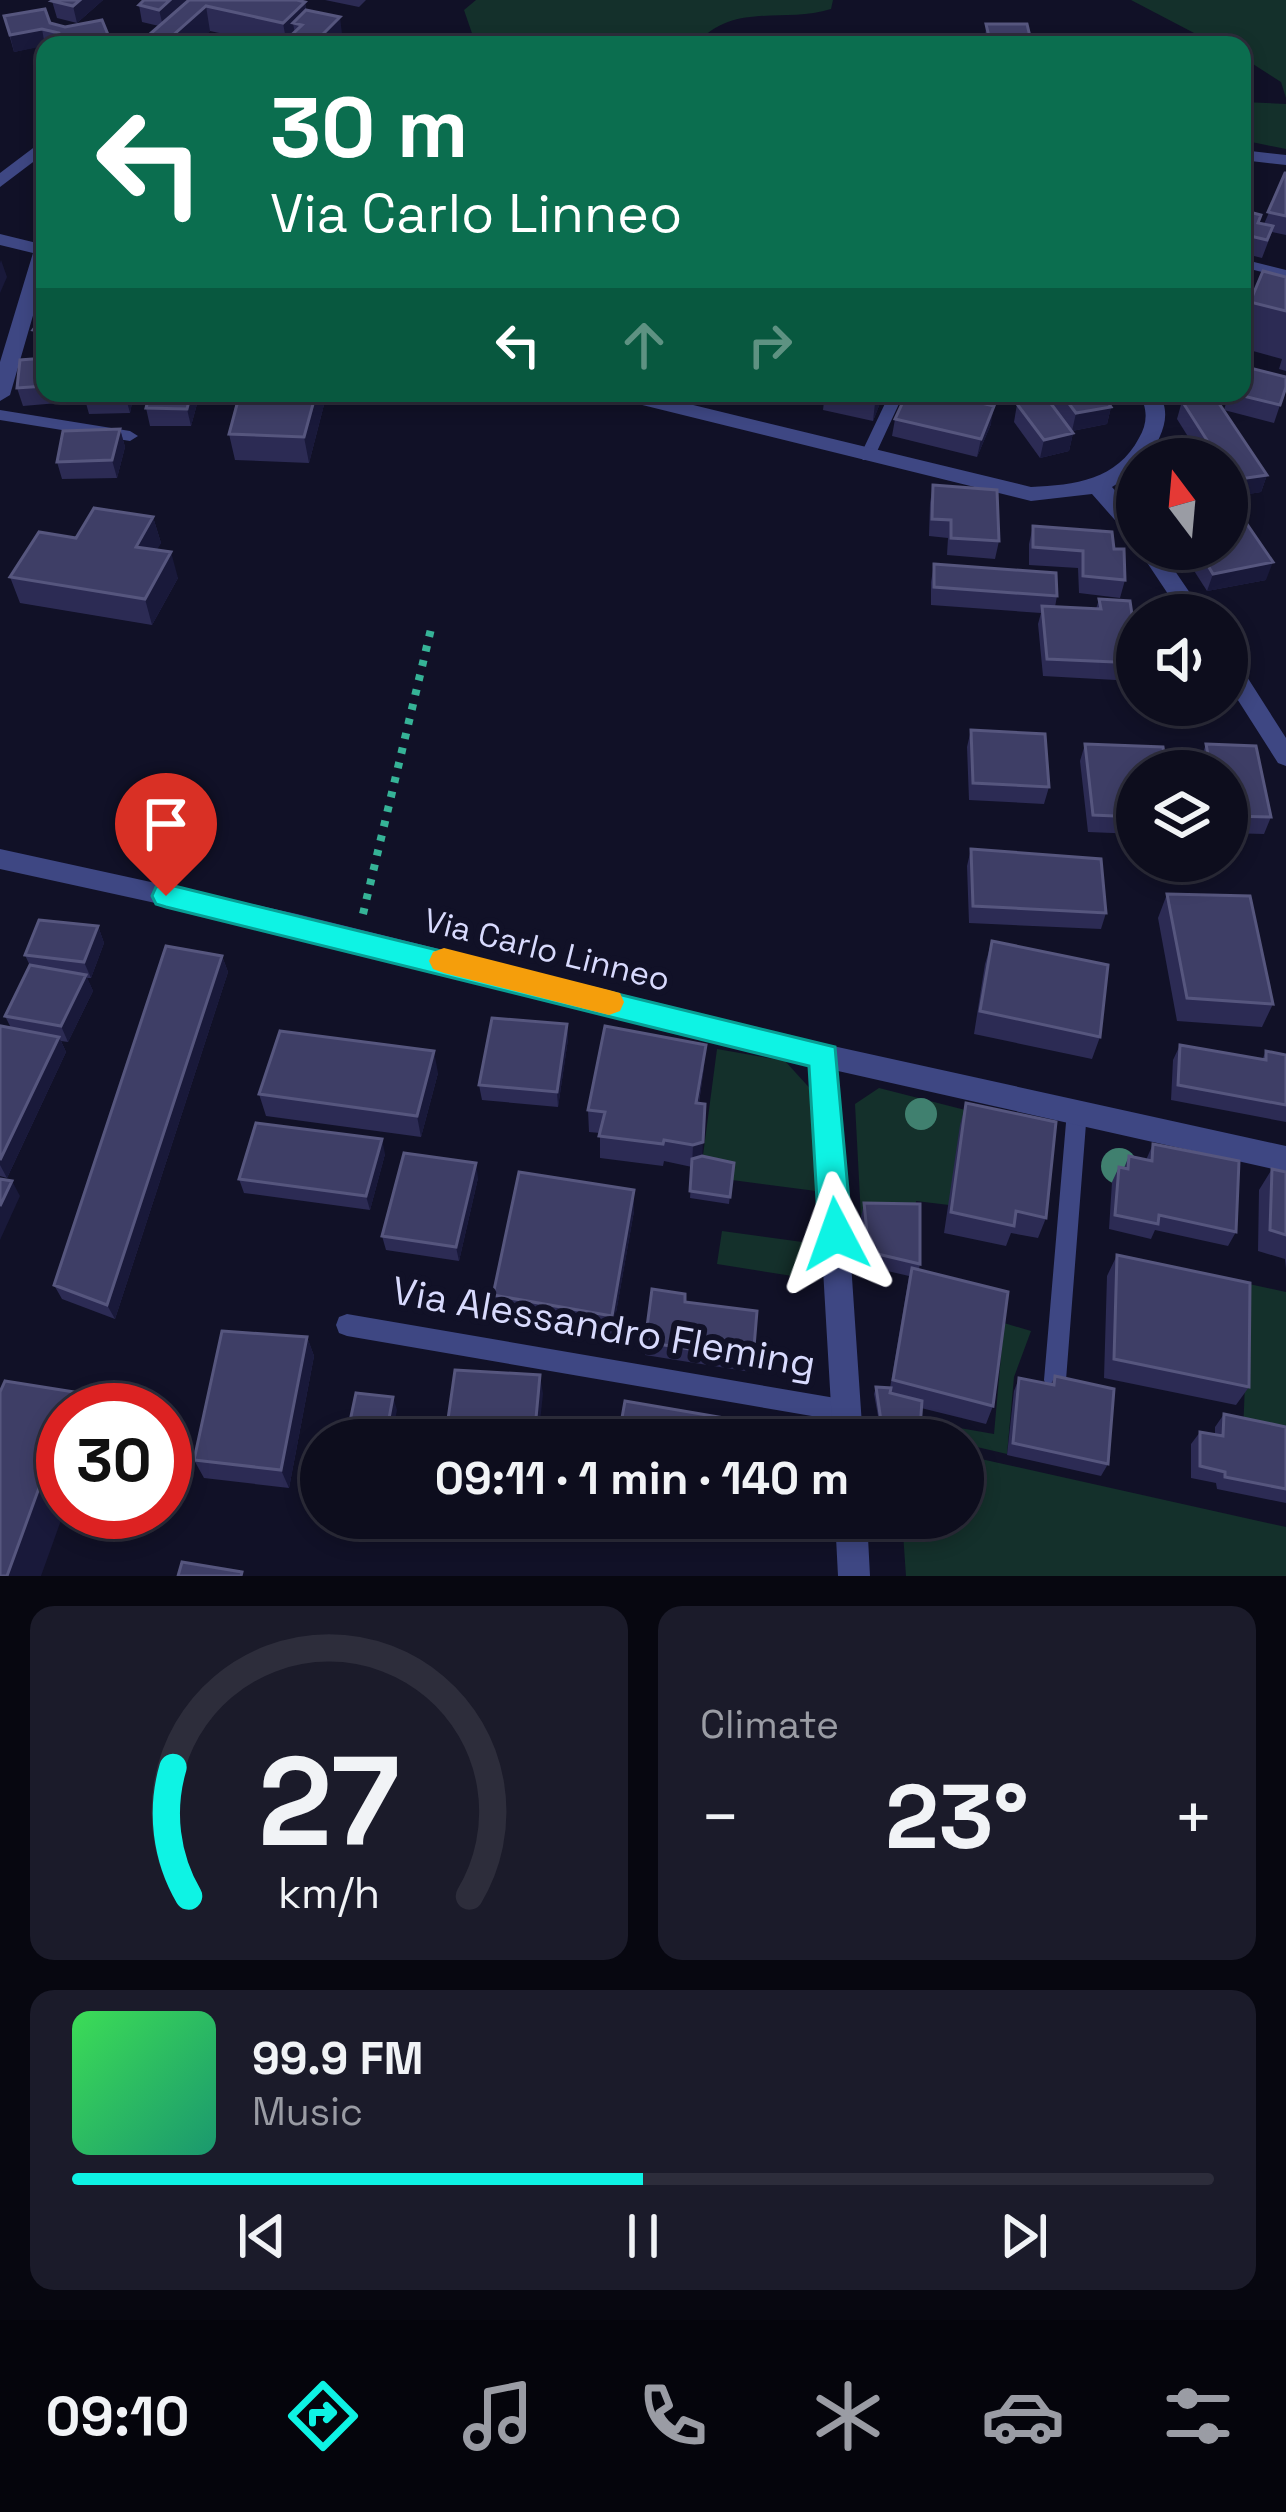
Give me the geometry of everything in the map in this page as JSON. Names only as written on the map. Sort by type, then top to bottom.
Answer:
[{"type":"street","points":[[0,182],[36,151]]},
{"type":"street","points":[[1251,156],[1286,160]]},
{"type":"street","points":[[0,239],[36,248]]},
{"type":"street","points":[[0,395],[36,276]]},
{"type":"street","points":[[654,402],[1031,494],[1096,487],[1116,478]]},
{"type":"street","points":[[1149,438],[1155,402]]},
{"type":"street","points":[[1096,487],[1116,505]]},
{"type":"street","points":[[1248,697],[1286,758]]},
{"type":"street","name":"Via Carlo Linneo","points":[[0,859],[357,939],[824,1056],[1286,1159]]},
{"type":"street","name":"Via Alessandro Fleming","points":[[824,1056],[848,1419]]},
{"type":"street","points":[[852,1539],[854,1576]]},
{"type":"lane","points":[[1251,265],[1286,274]]},
{"type":"lane","points":[[868,456],[893,402]]},
{"type":"lane","points":[[0,415],[130,436]]},
{"type":"lane","points":[[1055,1380],[1076,1111]]},
{"type":"lane","name":"Via Alessandro Fleming","points":[[347,1325],[818,1419]]},
{"type":"path","points":[[357,939],[431,629]]},
{"type":"green space","points":[[476,0],[833,0],[831,9],[742,18],[705,36],[473,36],[464,10]]},
{"type":"green space","points":[[1131,0],[1286,0],[1286,98],[1281,82],[1251,63],[1251,36],[1200,36]]},
{"type":"green space","points":[[1251,102],[1286,104],[1286,149],[1251,142]]},
{"type":"green space","points":[[717,1049],[785,1061],[816,1095],[816,1191],[732,1180],[702,1163]]},
{"type":"green space","points":[[879,1088],[977,1113],[949,1205],[916,1201],[916,1218],[861,1217],[855,1104]]},
{"type":"green space","points":[[722,1231],[817,1244],[812,1272],[799,1277],[717,1264]]},
{"type":"green space","points":[[1249,1284],[1286,1292],[1286,1441],[1243,1433]]},
{"type":"green space","points":[[1004,1323],[1031,1331],[1014,1377],[1007,1454],[984,1449],[984,1432],[994,1434]]},
{"type":"green space","points":[[984,1460],[1286,1527],[1286,1576],[906,1576],[903,1539],[984,1539]]},
{"type":"building","points":[[54,0],[80,0],[73,6]]},
{"type":"building","points":[[144,0],[170,0],[159,10],[139,5]]},
{"type":"building","points":[[189,0],[305,2],[283,23],[206,6],[172,36],[148,36]]},
{"type":"building","points":[[45,9],[50,23],[65,27],[102,20],[109,36],[60,36],[42,29],[10,35],[4,16]]},
{"type":"building","points":[[306,10],[340,17],[321,36],[290,36],[302,25],[293,23]]},
{"type":"building","points":[[986,24],[1027,24],[1030,36],[989,36]]},
{"type":"building","points":[[1286,173],[1286,216],[1268,212]]},
{"type":"building","points":[[1251,212],[1261,215],[1258,223],[1273,226],[1267,240],[1251,236]]},
{"type":"building","points":[[1263,271],[1286,277],[1286,311],[1251,300]]},
{"type":"building","points":[[36,359],[36,387],[17,388],[20,360]]},
{"type":"building","points":[[1251,368],[1286,377],[1280,405],[1251,398]]},
{"type":"building","points":[[148,402],[189,402],[187,409],[146,408]]},
{"type":"building","points":[[238,402],[314,402],[304,437],[229,434]]},
{"type":"building","points":[[903,402],[994,406],[981,439],[895,419]]},
{"type":"building","points":[[1050,402],[1073,433],[1044,440],[1017,404]]},
{"type":"building","points":[[1068,402],[1108,402],[1111,407],[1076,413]]},
{"type":"building","points":[[1183,402],[1218,402],[1242,438],[1206,438]]},
{"type":"building","points":[[120,429],[112,460],[57,462],[63,431]]},
{"type":"building","points":[[1248,447],[1267,475],[1248,478]]},
{"type":"building","points":[[933,485],[997,490],[999,541],[951,538],[951,520],[932,519]]},
{"type":"building","points":[[94,508],[153,517],[136,547],[171,552],[145,599],[10,577],[39,532],[76,538]]},
{"type":"building","points":[[1033,526],[1112,532],[1116,570],[1125,570],[1125,580],[1083,576],[1083,551],[1033,547]]},
{"type":"building","points":[[1248,526],[1273,562],[1248,567]]},
{"type":"building","points":[[934,564],[1056,573],[1057,596],[934,587]]},
{"type":"building","points":[[1099,599],[1116,600],[1116,662],[1047,659],[1042,606],[1101,609]]},
{"type":"building","points":[[971,730],[1045,734],[1049,787],[973,783]]},
{"type":"building","points":[[1085,744],[1163,747],[1116,750],[1116,816],[1093,815]]},
{"type":"building","points":[[1206,744],[1256,746],[1271,817],[1248,816],[1248,750],[1207,750]]},
{"type":"building","points":[[971,849],[1101,859],[1106,913],[973,906]]},
{"type":"building","points":[[1167,894],[1250,896],[1273,1004],[1187,998]]},
{"type":"building","points":[[39,920],[98,926],[84,962],[25,955]]},
{"type":"building","points":[[992,941],[1108,965],[1100,1037],[980,1011]]},
{"type":"building","points":[[166,946],[222,956],[107,1305],[54,1285]]},
{"type":"building","points":[[30,965],[86,975],[61,1026],[5,1016]]},
{"type":"building","points":[[492,1018],[567,1024],[557,1092],[479,1085]]},
{"type":"building","points":[[605,1026],[706,1045],[696,1103],[705,1104],[703,1142],[664,1140],[663,1144],[599,1136],[605,1112],[588,1110]]},
{"type":"building","points":[[0,1028],[59,1037],[0,1160]]},
{"type":"building","points":[[280,1031],[434,1051],[417,1116],[259,1094]]},
{"type":"building","points":[[1180,1045],[1266,1060],[1266,1051],[1286,1055],[1286,1105],[1178,1085]]},
{"type":"building","points":[[966,1103],[1056,1122],[1046,1218],[1016,1211],[1014,1226],[951,1212]]},
{"type":"building","points":[[256,1123],[382,1139],[366,1196],[239,1179]]},
{"type":"building","points":[[1153,1144],[1239,1161],[1236,1232],[1159,1215],[1158,1224],[1115,1215],[1119,1167],[1128,1169],[1129,1156],[1152,1161]]},
{"type":"building","points":[[404,1153],[476,1163],[456,1247],[382,1236]]},
{"type":"building","points":[[702,1156],[734,1163],[730,1197],[690,1191],[692,1159]]},
{"type":"building","points":[[1272,1169],[1286,1172],[1286,1235],[1270,1230]]},
{"type":"building","points":[[519,1172],[634,1190],[612,1316],[493,1295]]},
{"type":"building","points":[[0,1179],[12,1181],[0,1206]]},
{"type":"building","points":[[864,1203],[920,1204],[920,1264],[869,1252]]},
{"type":"building","points":[[1117,1255],[1250,1283],[1249,1387],[1114,1359]]},
{"type":"building","points":[[912,1268],[1008,1292],[993,1406],[893,1380]]},
{"type":"building","points":[[652,1289],[685,1294],[685,1302],[757,1311],[753,1359],[645,1342]]},
{"type":"building","points":[[222,1331],[307,1337],[281,1470],[194,1460]]},
{"type":"building","points":[[455,1370],[540,1375],[536,1419],[448,1419]]},
{"type":"building","points":[[1055,1376],[1114,1389],[1108,1464],[1013,1443],[1019,1378],[1054,1385]]},
{"type":"building","points":[[5,1381],[36,1386],[36,1496],[7,1576],[0,1576],[0,1392]]},
{"type":"building","points":[[876,1387],[922,1401],[921,1419],[881,1419]]},
{"type":"building","points":[[356,1393],[393,1397],[389,1419],[350,1419]]},
{"type":"building","points":[[625,1401],[730,1419],[622,1419]]},
{"type":"building","points":[[1224,1414],[1286,1427],[1286,1489],[1225,1477],[1225,1472],[1200,1466],[1200,1432],[1223,1436]]},
{"type":"building","points":[[182,1562],[242,1572],[241,1576],[178,1576]]},
{"type":"slow traffic","points":[[444,961],[609,1002]]},
{"type":"route","points":[[166,896],[297,924],[824,1056],[836,1234]]}]
